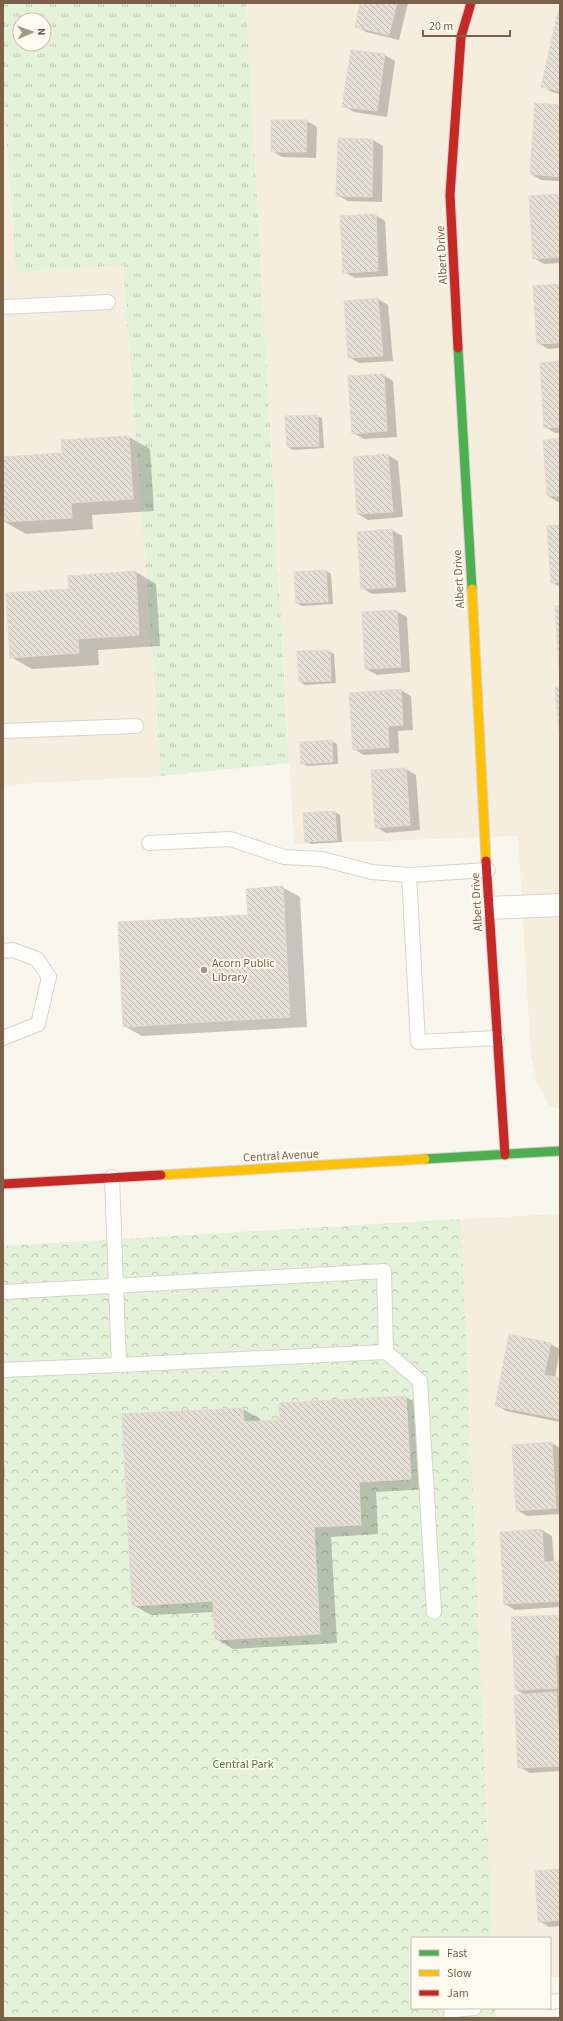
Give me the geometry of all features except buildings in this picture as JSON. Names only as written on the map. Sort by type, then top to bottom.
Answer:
[{"type":"street","name":"Albert Drive","points":[[471,3],[461,37],[454,118],[450,195],[489,908],[505,1155]]},
{"type":"street","points":[[489,908],[560,905]]},
{"type":"street","name":"Central Avenue","points":[[3,1184],[560,1151]]},
{"type":"lane","points":[[3,307],[108,302]]},
{"type":"lane","points":[[3,731],[136,726]]},
{"type":"lane","points":[[149,843],[230,839],[284,857],[322,859],[372,872],[409,875],[488,870]]},
{"type":"lane","points":[[409,875],[418,1042],[497,1038]]},
{"type":"lane","points":[[3,951],[13,950],[37,959],[49,977],[38,1024],[3,1038]]},
{"type":"lane","points":[[112,1178],[119,1365]]},
{"type":"lane","points":[[3,1292],[384,1271],[386,1352]]},
{"type":"lane","points":[[3,1370],[386,1352],[420,1381],[434,1612]]},
{"type":"lane","points":[[451,2018],[452,2010],[463,2009]]},
{"type":"shaded area","points":[[246,3],[560,3],[560,1109],[550,1106],[538,1085],[531,1056],[518,836],[294,844]]},
{"type":"shaded area","points":[[3,86],[16,273],[123,265],[161,776],[3,785]]},
{"type":"shaded area","points":[[560,1214],[560,1977],[551,1977],[551,1937],[492,1937],[461,1219]]},
{"type":"green space","points":[[3,3],[246,3],[289,763],[161,776],[123,265],[16,273],[3,86]]},
{"type":"green space","name":"Central Park","points":[[461,1219],[492,1937],[411,1937],[411,2009],[495,2009],[496,2018],[3,2018],[3,1246]]},
{"type":"traffic: fast","points":[[458,348],[472,589]]},
{"type":"traffic: fast","points":[[425,1159],[560,1151]]},
{"type":"traffic: slow","points":[[472,589],[486,861]]},
{"type":"traffic: slow","points":[[161,1175],[425,1159]]},
{"type":"traffic: jam","points":[[458,348],[450,195],[461,37],[471,3]]},
{"type":"traffic: jam","points":[[486,861],[505,1155]]},
{"type":"traffic: jam","points":[[3,1184],[161,1175]]},
{"type":"place","name":"Acorn Public Library","points":[[204,970]]}]
